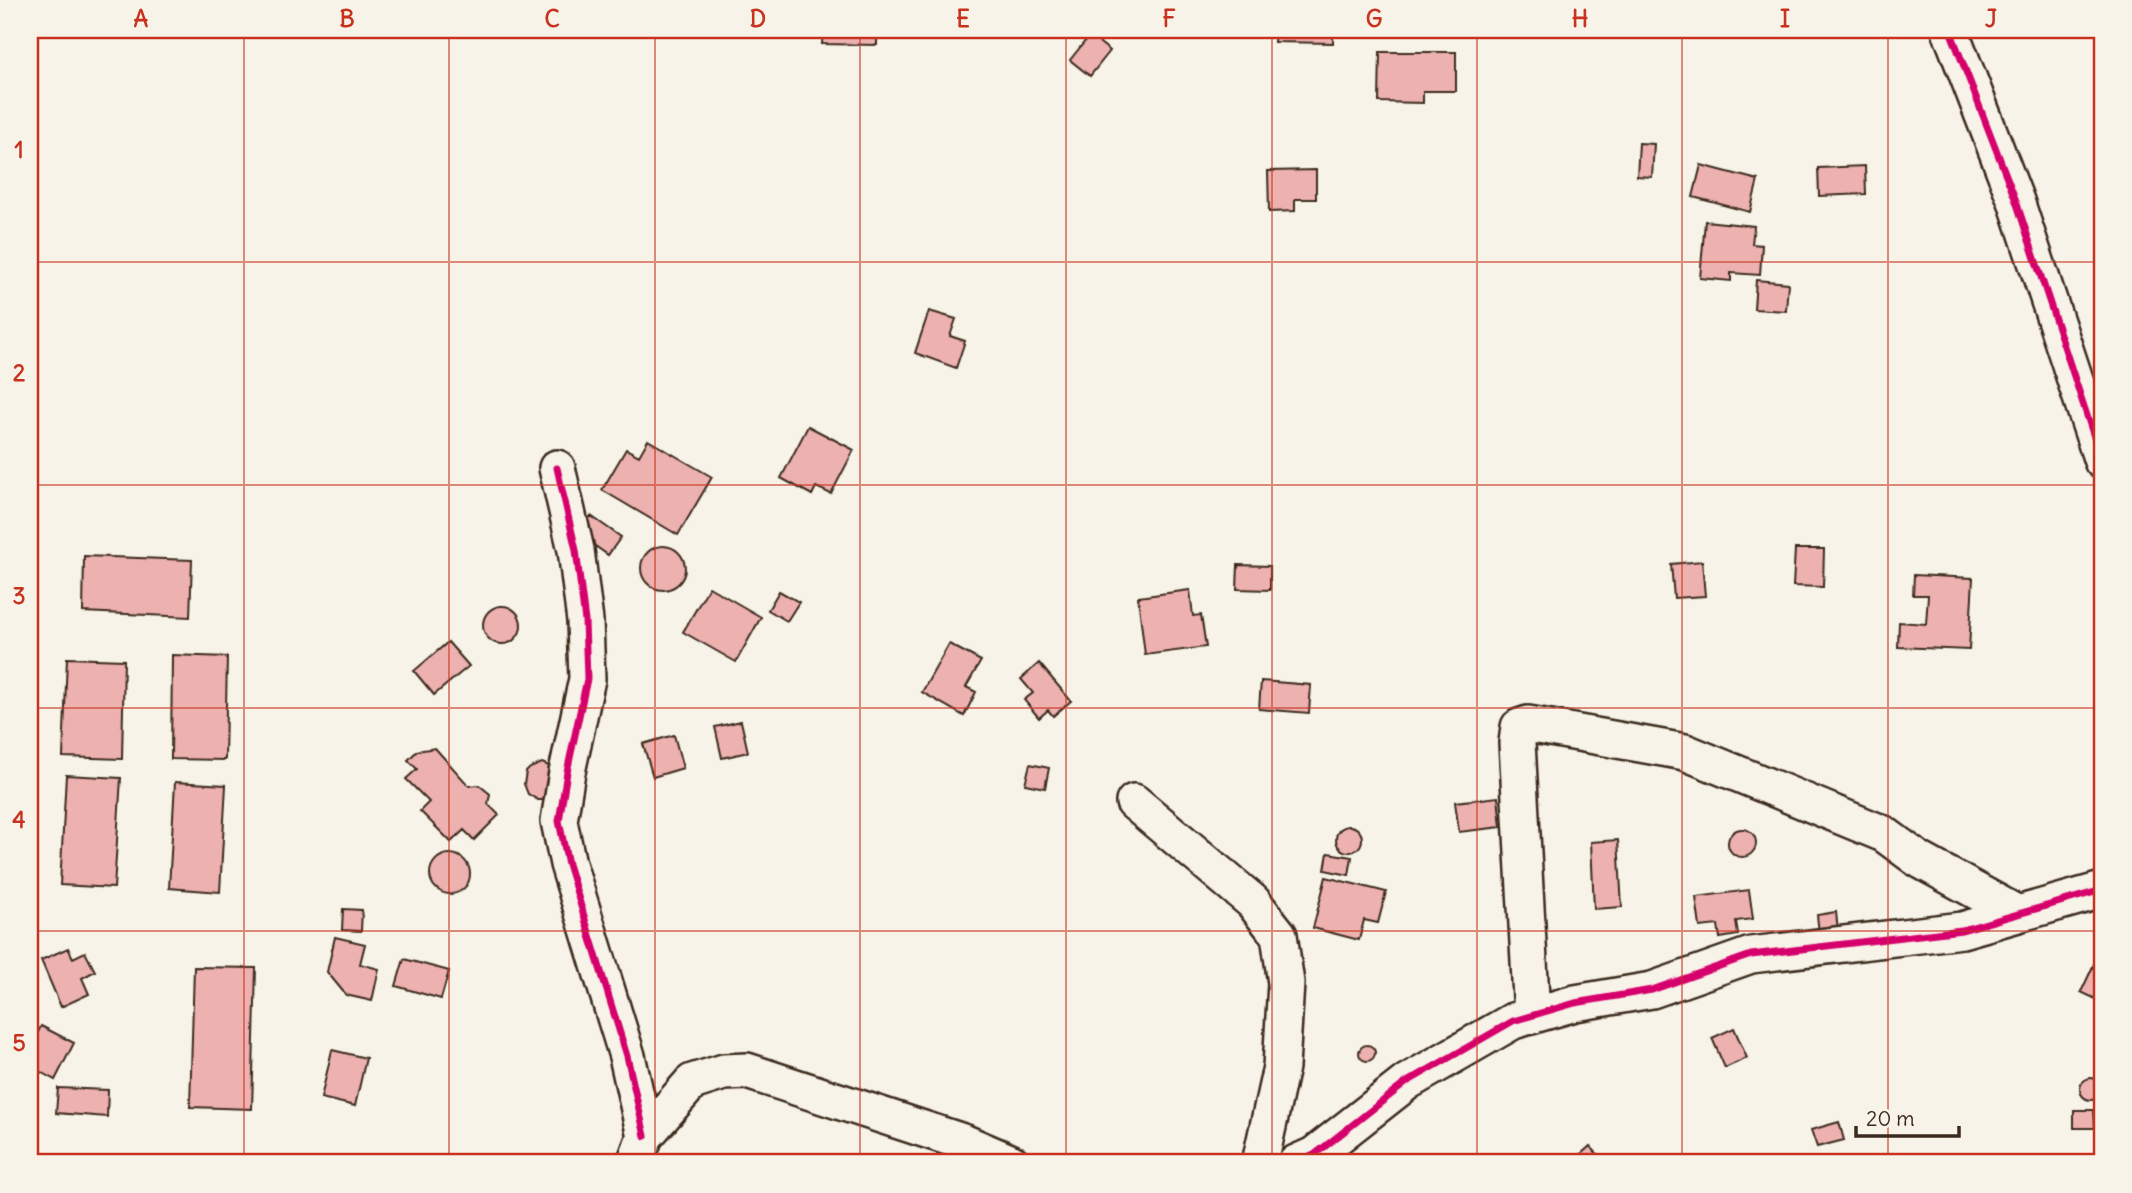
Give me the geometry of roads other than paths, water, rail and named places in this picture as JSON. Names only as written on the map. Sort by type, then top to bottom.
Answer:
[{"type":"street","points":[[1950,30],[2016,201],[2102,461]]},
{"type":"street","points":[[557,468],[576,550],[585,621],[587,679],[559,821],[568,864],[627,1056],[640,1149]]},
{"type":"street","points":[[1532,1016],[1517,743],[1520,727],[1528,724],[1685,752],[1884,834],[1918,859],[2018,914]]},
{"type":"street","points":[[1134,802],[1254,902],[1279,934],[1286,983],[1281,1067],[1260,1163]]},
{"type":"street","points":[[1296,1163],[1314,1155],[1406,1082],[1513,1021],[1576,1003],[1652,990],[1751,955],[1962,930],[2102,890]]},
{"type":"street","points":[[640,1149],[692,1082],[724,1072],[747,1071],[963,1142],[1012,1163]]}]
